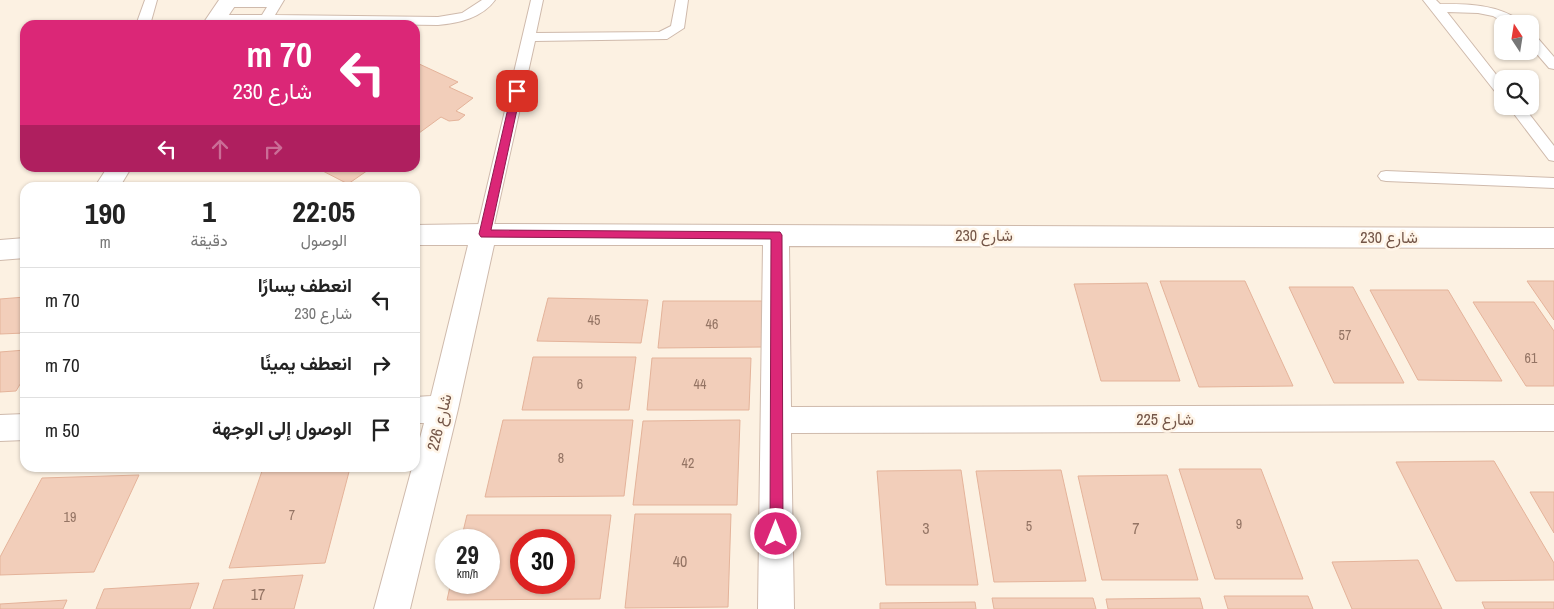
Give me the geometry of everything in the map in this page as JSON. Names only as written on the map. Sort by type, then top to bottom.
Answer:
[{"type":"street","name":"شارع 226","points":[[420,458],[429,410],[484,234]]},
{"type":"street","name":"شارع 230","points":[[420,235],[1554,238]]},
{"type":"street","points":[[776,235],[776,609]]},
{"type":"street","points":[[0,250],[20,248]]},
{"type":"street","name":"شارع 225","points":[[777,420],[1554,418]]},
{"type":"street","points":[[0,428],[20,426]]},
{"type":"street","name":"شارع 226","points":[[392,609],[417,472]]},
{"type":"lane","points":[[144,20],[151,0]]},
{"type":"lane","points":[[420,22],[438,22],[455,19],[471,14],[490,0]]},
{"type":"lane","points":[[484,234],[538,0]]},
{"type":"lane","points":[[529,37],[662,36],[677,28],[682,0]]},
{"type":"lane","points":[[266,19],[277,1]]},
{"type":"lane","points":[[221,12],[277,1]]},
{"type":"lane","points":[[1433,4],[1483,9],[1502,15]]},
{"type":"lane","points":[[1433,4],[1494,81]]},
{"type":"lane","points":[[221,12],[266,19],[323,20]]},
{"type":"lane","points":[[1539,48],[1554,64]]},
{"type":"lane","points":[[1522,115],[1554,156]]},
{"type":"lane","points":[[1386,176],[1554,183]]},
{"type":"building","points":[[420,64],[458,82],[449,87],[473,98],[456,111],[465,115],[459,120],[449,121],[441,117],[420,132]]},
{"type":"building","points":[[325,172],[365,172],[351,182],[344,182]]},
{"type":"building","points":[[1160,281],[1245,281],[1293,386],[1199,387]]},
{"type":"building","points":[[1527,281],[1554,281],[1554,320]]},
{"type":"building","points":[[1147,283],[1180,381],[1101,381],[1074,284]]},
{"type":"building","points":[[1289,287],[1353,287],[1404,383],[1334,383]]},
{"type":"building","points":[[1370,290],[1448,290],[1502,381],[1418,380]]},
{"type":"building","points":[[20,297],[20,333],[0,334],[0,299]]},
{"type":"building","points":[[548,298],[648,300],[641,343],[537,341]]},
{"type":"building","points":[[663,301],[763,301],[763,347],[658,348]]},
{"type":"building","points":[[1473,302],[1534,302],[1554,331],[1554,386],[1526,386]]},
{"type":"building","points":[[20,350],[20,384],[16,391],[0,392],[0,352]]},
{"type":"building","points":[[533,357],[636,357],[629,410],[522,410]]},
{"type":"building","points":[[652,358],[751,358],[749,410],[647,410]]},
{"type":"building","points":[[503,420],[633,420],[624,496],[485,497]]},
{"type":"building","points":[[740,420],[737,505],[633,505],[643,421]]},
{"type":"building","points":[[1494,461],[1554,563],[1554,580],[1456,581],[1396,462]]},
{"type":"building","points":[[1179,469],[1261,469],[1303,579],[1215,579]]},
{"type":"building","points":[[961,470],[978,585],[886,585],[877,471]]},
{"type":"building","points":[[1061,470],[1086,581],[994,582],[976,471]]},
{"type":"building","points":[[262,472],[349,472],[325,563],[229,568]]},
{"type":"building","points":[[139,475],[94,572],[0,575],[0,557],[42,478]]},
{"type":"building","points":[[1167,475],[1198,580],[1102,580],[1078,476]]},
{"type":"building","points":[[1530,492],[1554,492],[1554,533]]},
{"type":"building","points":[[635,514],[731,514],[728,607],[625,608]]},
{"type":"building","points":[[467,515],[611,515],[600,599],[447,600],[448,594],[500,594],[500,529],[464,529]]},
{"type":"building","points":[[1418,560],[1442,609],[1352,609],[1332,562]]},
{"type":"building","points":[[303,575],[294,609],[213,609],[223,580]]},
{"type":"building","points":[[199,583],[190,609],[96,609],[104,589]]},
{"type":"building","points":[[1224,596],[1308,596],[1313,609],[1228,609]]},
{"type":"building","points":[[992,598],[1093,598],[1096,609],[994,609]]},
{"type":"building","points":[[1200,598],[1203,609],[1108,609],[1106,599]]},
{"type":"building","points":[[67,600],[63,609],[0,609],[0,604]]},
{"type":"building","points":[[975,602],[976,609],[880,609],[880,603]]},
{"type":"building","points":[[1482,602],[1554,602],[1554,609],[1485,609]]},
{"type":"route","points":[[517,91],[484,234],[776,235],[776,534]]}]
